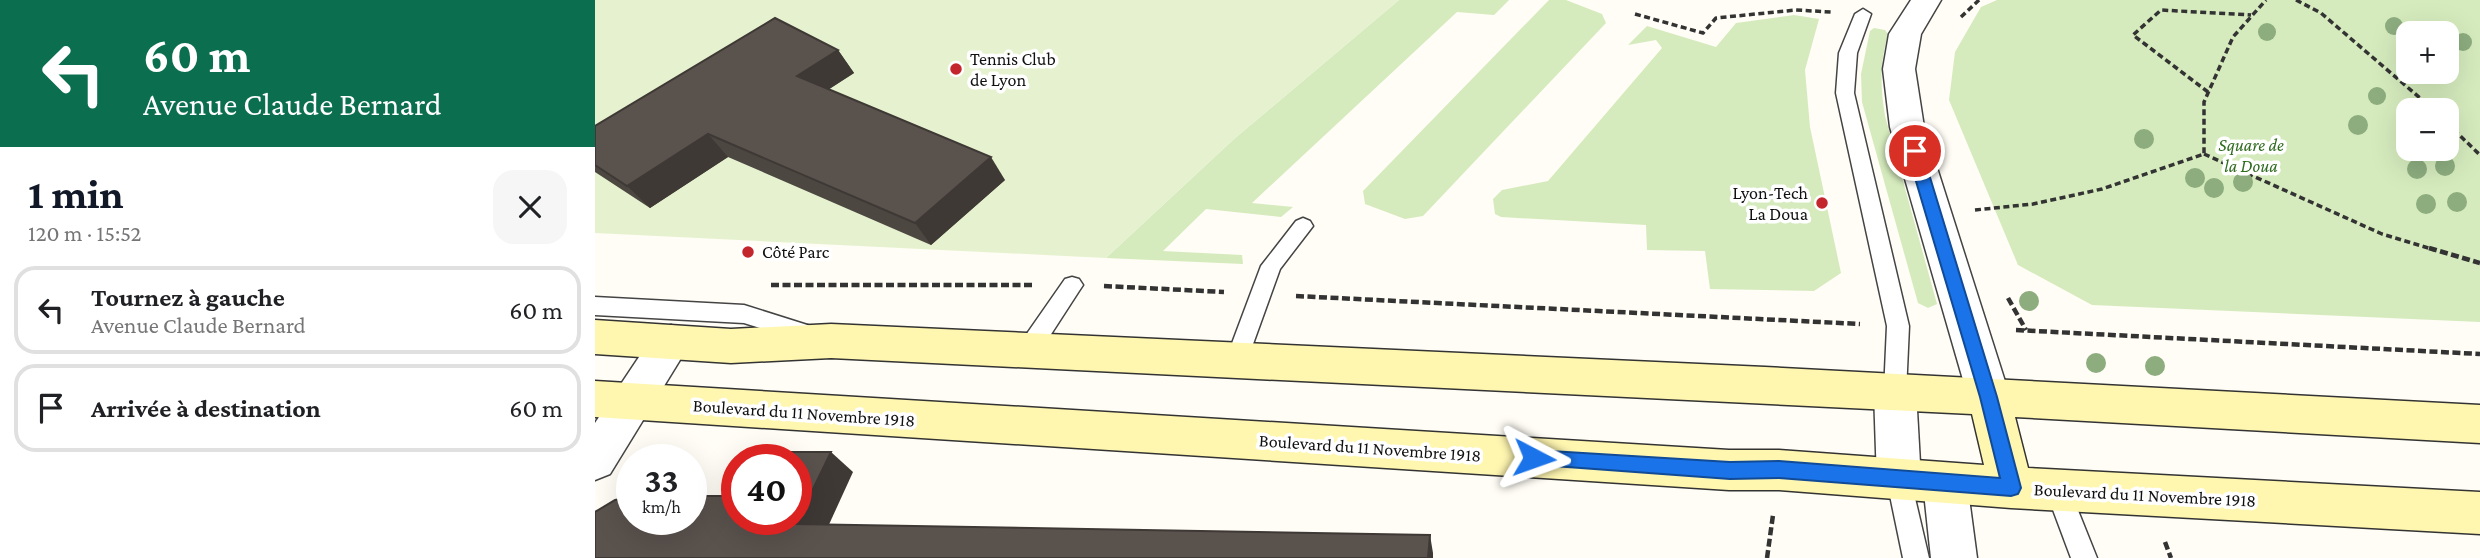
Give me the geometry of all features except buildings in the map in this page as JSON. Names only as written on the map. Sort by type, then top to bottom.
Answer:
[{"type":"street","points":[[1926,0],[1905,34],[1899,69],[1907,127],[1989,397],[2011,488]]},
{"type":"street","points":[[595,337],[731,346],[831,341],[1895,392],[2480,424]]},
{"type":"street","points":[[595,460],[614,401],[671,342]]},
{"type":"street","points":[[1895,392],[1899,481]]},
{"type":"street","name":"Boulevard du 11 Novembre 1918","points":[[614,401],[1730,470],[1779,470],[2058,491],[2480,513]]},
{"type":"street","points":[[1945,483],[1954,558]]},
{"type":"lane","points":[[1863,14],[1848,53],[1845,93],[1898,326],[1895,392]]},
{"type":"lane","points":[[1236,362],[1271,266],[1303,226]]},
{"type":"lane","points":[[1027,352],[1072,285]]},
{"type":"lane","points":[[595,306],[744,314],[831,341]]},
{"type":"lane","points":[[1899,481],[1916,558]]},
{"type":"lane","points":[[2058,491],[2084,558]]},
{"type":"path","points":[[1955,23],[1979,0]]},
{"type":"path","points":[[2204,154],[2204,102],[2208,92],[2233,37],[2266,0]]},
{"type":"path","points":[[2296,0],[2321,13],[2420,98]]},
{"type":"path","points":[[1635,14],[1703,33],[1716,18],[1796,10],[1863,14]]},
{"type":"path","points":[[2208,92],[2133,35],[2161,10],[2252,15]]},
{"type":"path","points":[[2459,135],[2480,155]]},
{"type":"path","points":[[1975,210],[2033,204],[2102,189],[2204,154],[2382,234],[2480,263]]},
{"type":"path","points":[[1970,198],[1979,223]]},
{"type":"path","points":[[764,285],[1072,285],[1898,326]]},
{"type":"path","points":[[2004,288],[2027,331]]},
{"type":"path","points":[[1966,328],[2480,354]]},
{"type":"path","points":[[1767,558],[1773,515]]},
{"type":"green space","name":"Tennis Club de Lyon","points":[[595,0],[1399,0],[1234,139],[1106,258],[595,233]]},
{"type":"green space","points":[[1399,0],[1509,0],[1494,15],[1457,12],[1252,203],[1293,207],[1281,217],[1206,209],[1163,251],[1242,255],[1243,264],[1106,258],[1234,139]]},
{"type":"green space","points":[[1549,0],[1566,0],[1602,14],[1606,23],[1423,216],[1405,219],[1365,204],[1363,191]]},
{"type":"green space","name":"Square de la Doua","points":[[1997,0],[2480,0],[2480,322],[2092,305],[2018,265],[1949,100],[1955,52],[1981,7]]},
{"type":"green space","points":[[1794,15],[1819,19],[1805,70],[1810,127],[1841,273],[1814,291],[1710,289],[1705,251],[1647,250],[1646,225],[1501,217],[1495,214],[1493,199],[1502,190],[1548,181],[1662,48],[1656,40],[1628,45],[1647,26],[1716,47],[1736,23]]},
{"type":"green space","points":[[1874,28],[1885,30],[1888,34],[1882,65],[1883,105],[1937,304],[1928,308],[1918,303],[1862,102],[1861,74],[1870,31]]},
{"type":"place","name":"Tennis Club de Lyon","points":[[956,69]]},
{"type":"place","name":"Lyon-Tech La Doua","points":[[1822,203]]},
{"type":"place","name":"Côté Parc","points":[[748,252]]},
{"type":"route","points":[[1534,458],[1730,470],[1779,470],[2011,488],[1989,397],[1966,328],[1915,151]]}]
